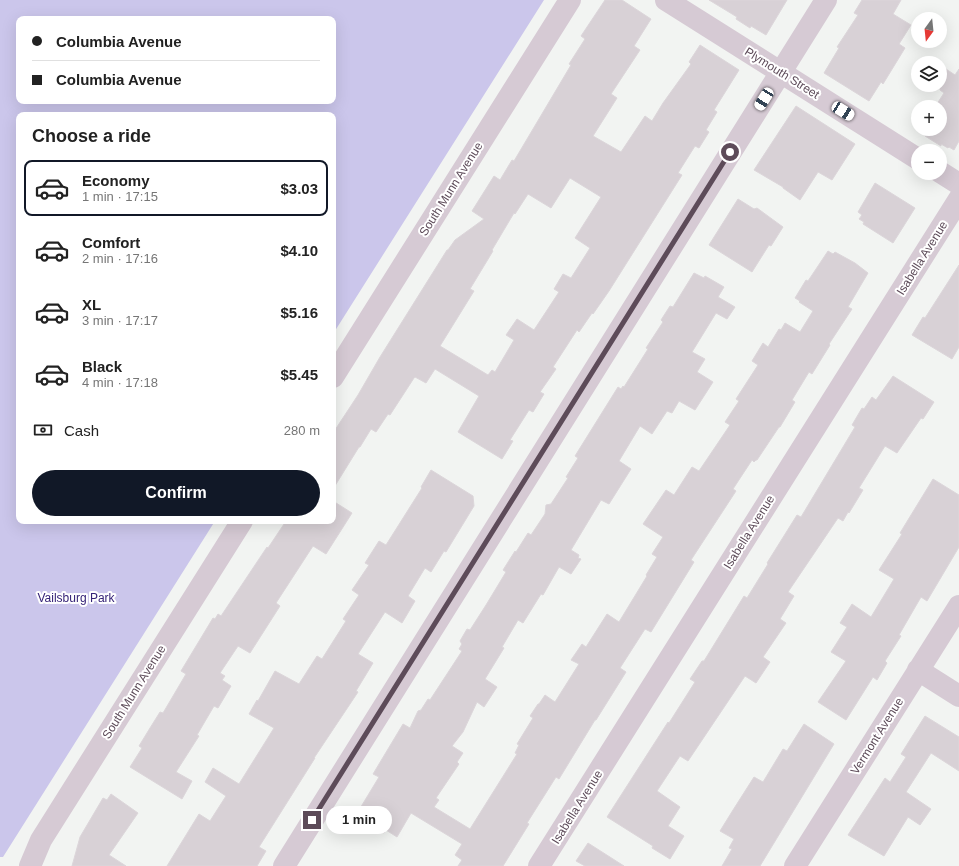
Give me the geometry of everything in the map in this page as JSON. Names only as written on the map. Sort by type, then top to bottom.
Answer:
[{"type":"street","name":"South Munn Avenue","points":[[336,372],[570,0]]},
{"type":"street","name":"Plymouth Street","points":[[666,0],[911,154]]},
{"type":"street","points":[[284,866],[826,0]]},
{"type":"street","points":[[947,176],[959,184]]},
{"type":"street","name":"Isabella Avenue","points":[[539,866],[959,198]]},
{"type":"street","name":"South Munn Avenue","points":[[30,866],[41,840],[240,524]]},
{"type":"street","name":"Vermont Avenue","points":[[795,866],[959,606]]},
{"type":"street","points":[[918,670],[959,696]]},
{"type":"green space","name":"Vailsburg Park","points":[[0,0],[544,0],[336,329],[336,112],[16,112],[16,524],[213,524],[3,857],[0,857]]},
{"type":"building","points":[[605,0],[622,0],[651,19],[634,46],[640,50],[611,94],[617,98],[593,136],[621,152],[645,116],[652,121],[691,64],[689,62],[700,45],[739,70],[714,110],[717,112],[706,130],[709,132],[699,148],[695,146],[678,173],[682,175],[609,291],[579,332],[577,330],[553,367],[556,369],[540,392],[544,394],[533,412],[529,410],[510,440],[513,441],[502,459],[458,432],[479,396],[435,369],[426,383],[415,377],[414,378],[390,415],[388,414],[376,432],[371,429],[336,484],[336,428],[447,250],[455,240],[484,219],[472,211],[494,176],[500,180],[512,160],[514,161],[571,65],[569,64],[585,39],[581,36]],"holes":[[[570,178],[601,197],[575,238],[590,248],[571,278],[563,274],[554,289],[559,292],[534,330],[517,319],[506,335],[514,340],[495,372],[492,370],[488,375],[440,346],[474,291],[470,289],[493,251],[492,250],[514,213],[515,214],[528,194],[551,208]]]},
{"type":"building","points":[[709,0],[787,0],[766,35],[751,26],[750,28],[736,19],[737,17]]},
{"type":"building","points":[[862,0],[901,0],[893,14],[911,25],[899,44],[905,48],[883,84],[881,82],[869,101],[824,73],[839,48],[837,47],[858,15],[854,13]]},
{"type":"building","points":[[959,69],[959,141],[954,150],[947,147],[947,144],[938,144],[925,136],[947,136],[947,100],[940,100],[944,93],[943,92],[947,92],[947,70],[955,75]]},
{"type":"building","points":[[796,106],[855,144],[832,180],[818,172],[800,200],[783,187],[754,170]]},
{"type":"building","points":[[875,183],[915,208],[893,243],[863,224],[864,222],[859,219],[862,215],[858,212]]},
{"type":"building","points":[[738,199],[754,209],[757,208],[783,227],[771,246],[769,245],[752,272],[709,245]]},
{"type":"building","points":[[828,251],[833,254],[835,252],[855,263],[868,273],[848,307],[852,309],[829,344],[830,345],[812,374],[809,372],[792,400],[795,402],[780,427],[757,460],[754,462],[752,460],[733,489],[736,491],[691,560],[694,562],[651,632],[645,629],[620,668],[626,672],[559,779],[556,777],[527,823],[529,824],[503,866],[458,866],[462,860],[455,855],[462,844],[411,813],[397,837],[386,830],[384,833],[356,815],[379,777],[373,774],[403,724],[410,728],[418,711],[421,710],[428,699],[430,700],[462,651],[459,649],[462,644],[460,641],[467,629],[470,630],[486,605],[506,572],[503,570],[515,551],[516,552],[528,533],[531,535],[545,514],[546,505],[551,504],[568,478],[566,477],[578,458],[575,456],[618,387],[621,389],[623,386],[624,387],[648,349],[646,348],[663,322],[661,320],[670,306],[673,307],[694,273],[704,278],[705,276],[724,287],[718,297],[735,307],[727,319],[716,313],[692,352],[705,359],[697,372],[713,382],[695,410],[679,401],[672,413],[667,411],[652,434],[640,426],[619,461],[631,469],[609,504],[601,500],[571,550],[579,555],[578,558],[581,559],[571,574],[559,567],[543,595],[541,594],[523,623],[518,620],[502,647],[504,648],[485,679],[497,687],[484,707],[477,702],[463,732],[452,746],[463,753],[457,762],[459,764],[436,798],[439,800],[434,807],[470,829],[517,754],[515,753],[519,745],[517,744],[533,718],[530,716],[538,704],[545,695],[555,702],[579,664],[571,660],[582,644],[586,647],[607,614],[619,622],[647,576],[646,575],[657,557],[652,554],[663,537],[643,524],[666,490],[674,495],[692,467],[699,471],[730,425],[725,422],[739,401],[736,399],[758,365],[752,361],[763,343],[768,347],[779,329],[781,330],[785,323],[800,332],[813,311],[795,298],[806,280],[808,281]]},
{"type":"building","points":[[959,265],[959,347],[952,359],[912,335],[923,317],[925,318]]},
{"type":"building","points":[[893,376],[934,402],[897,453],[885,446],[859,488],[863,490],[849,513],[848,512],[843,521],[838,518],[788,592],[794,596],[780,619],[786,623],[763,657],[770,662],[756,683],[745,676],[688,761],[680,756],[657,791],[680,807],[668,826],[684,836],[670,859],[652,848],[653,846],[607,817],[695,682],[690,679],[702,661],[704,661],[744,596],[747,598],[797,515],[801,517],[855,427],[852,425],[862,408],[864,409],[872,397],[876,400]]},
{"type":"building","points":[[431,470],[473,496],[474,506],[446,552],[444,551],[431,572],[425,568],[408,596],[415,601],[402,623],[385,612],[358,654],[373,663],[356,691],[358,692],[314,758],[259,847],[266,851],[257,866],[167,866],[199,814],[210,821],[226,796],[205,782],[213,768],[239,784],[274,728],[249,714],[275,671],[299,684],[317,656],[322,659],[346,621],[343,619],[359,595],[352,590],[369,565],[365,563],[379,541],[386,545],[422,488],[421,487]]},
{"type":"building","points":[[933,479],[959,495],[959,547],[927,601],[921,597],[899,635],[901,636],[885,661],[887,663],[877,680],[873,677],[846,720],[818,702],[846,661],[831,652],[847,627],[840,623],[852,604],[871,617],[894,579],[879,570],[902,534],[900,533]]},
{"type":"building","points":[[336,503],[352,513],[326,554],[313,546],[276,603],[280,606],[250,653],[238,646],[220,673],[225,676],[222,680],[231,686],[218,708],[214,706],[197,735],[199,736],[176,772],[192,781],[182,799],[130,767],[142,748],[139,746],[160,712],[163,713],[186,674],[181,671],[213,618],[215,619],[218,614],[221,616],[267,547],[268,548],[284,524],[336,524]]},
{"type":"building","points":[[925,716],[959,737],[959,771],[931,753],[906,792],[931,809],[920,825],[908,817],[884,856],[848,835],[885,778],[890,782],[906,757],[901,754]]},
{"type":"building","points":[[804,724],[834,744],[760,866],[722,866],[732,849],[729,848],[734,839],[720,831],[754,777],[763,782],[783,749],[787,751]]},
{"type":"building","points":[[111,794],[138,813],[109,855],[126,866],[72,866],[80,837],[103,798],[107,800]]},
{"type":"building","points":[[588,843],[624,866],[585,866],[576,861]]},
{"type":"route","points":[[312,820],[730,152]]}]
